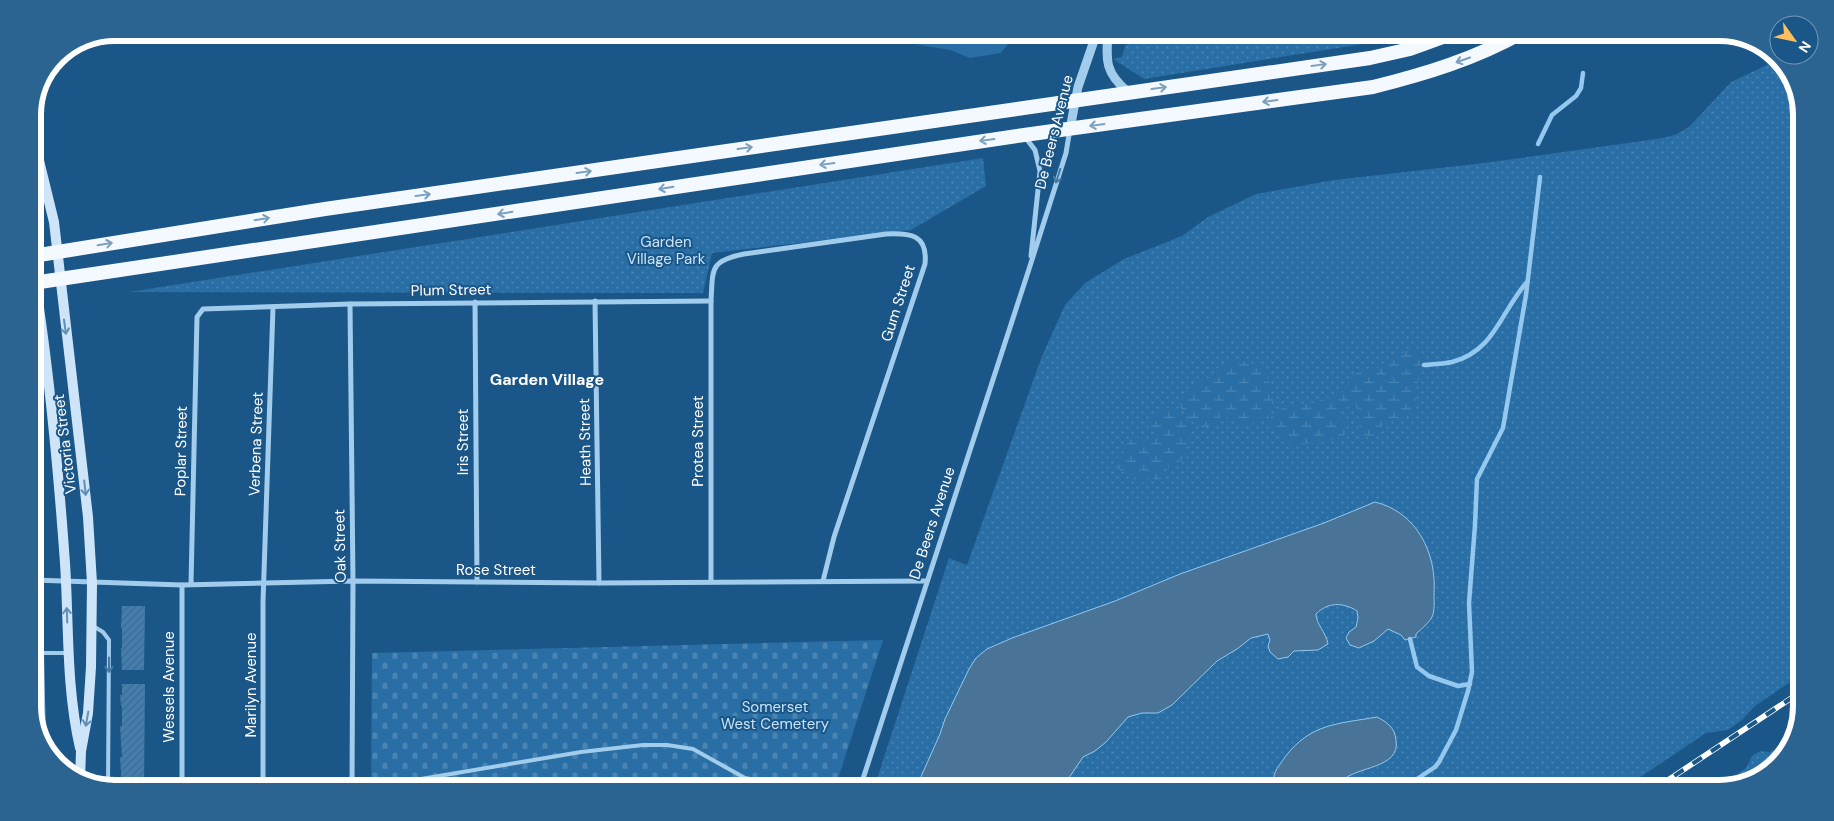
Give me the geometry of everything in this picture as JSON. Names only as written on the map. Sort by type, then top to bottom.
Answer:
[{"type":"highway","points":[[41,255],[325,209],[1370,58],[1410,49],[1432,41]]},
{"type":"highway","points":[[41,278],[60,279],[1070,128],[1373,87],[1421,75],[1470,58],[1507,41]]},
{"type":"main road","name":"Victoria Street","points":[[41,169],[54,222],[88,517],[92,583],[88,712],[78,770]]},
{"type":"main road","name":"Victoria Street","points":[[41,325],[60,488],[72,712],[81,750]]},
{"type":"street","name":"De Beers Avenue","points":[[863,780],[1066,153],[1078,87],[1094,41]]},
{"type":"street","points":[[1108,41],[1107,59],[1109,69],[1116,82],[1128,92]]},
{"type":"street","name":"De Beers Avenue","points":[[1024,135],[1032,144],[1039,162],[1030,266]]},
{"type":"street","name":"Gum Street","points":[[711,301],[713,270],[720,261],[727,257],[886,234],[907,233],[919,240],[923,246],[926,254],[925,264],[834,537],[823,581]]},
{"type":"street","name":"Heath Street","points":[[595,301],[599,583]]},
{"type":"street","name":"Plum Street","points":[[197,317],[203,309],[212,307],[475,302],[711,301]]},
{"type":"street","name":"Protea Street","points":[[711,301],[711,582]]},
{"type":"street","name":"Iris Street","points":[[475,302],[477,582]]},
{"type":"street","name":"Oak Street","points":[[350,304],[353,581],[352,780]]},
{"type":"street","name":"Verbena Street","points":[[264,582],[274,307]]},
{"type":"street","name":"Poplar Street","points":[[191,584],[197,317]]},
{"type":"street","name":"Rose Street","points":[[41,580],[182,584],[353,581],[599,583],[927,581]]},
{"type":"street","name":"Marilyn Avenue","points":[[263,780],[264,582]]},
{"type":"street","name":"Wessels Avenue","points":[[182,584],[182,780]]},
{"type":"lane","points":[[91,624],[103,632],[109,640],[108,779]]},
{"type":"lane","points":[[44,723],[42,653],[68,653]]},
{"type":"lane","points":[[415,780],[581,752],[643,745],[667,745],[693,749],[745,778],[754,780]]},
{"type":"green space","points":[[896,41],[1011,41],[1001,53],[970,58],[950,50]]},
{"type":"green space","points":[[1127,41],[1379,41],[1144,79],[1113,59],[1122,57]]},
{"type":"green space","points":[[1769,64],[1773,65],[1783,78],[1789,91],[1793,110],[1793,680],[1755,706],[1742,720],[1728,730],[1706,733],[1636,780],[877,780],[949,558],[967,565],[1042,356],[1065,305],[1085,283],[1124,259],[1182,236],[1208,217],[1256,194],[1334,180],[1484,163],[1663,138],[1677,134],[1689,127],[1731,82]]},
{"type":"green space","name":"Garden Village Park","points":[[983,158],[986,186],[911,230],[712,253],[703,293],[129,292]]},
{"type":"green space","points":[[1407,350],[1418,352],[1424,365],[1417,384],[1416,408],[1412,415],[1387,421],[1375,438],[1366,437],[1361,433],[1358,428],[1362,420],[1361,412],[1356,406],[1348,402],[1338,415],[1345,428],[1345,434],[1340,437],[1319,442],[1289,444],[1274,429],[1271,415],[1280,409],[1294,405],[1310,404],[1339,394],[1346,389],[1350,378],[1360,371],[1385,366]]},
{"type":"green space","points":[[1238,359],[1252,363],[1264,371],[1273,400],[1267,410],[1253,422],[1242,425],[1223,415],[1204,429],[1191,421],[1180,407],[1179,399],[1181,395],[1206,379],[1216,377],[1228,363]]},
{"type":"green space","points":[[1163,407],[1173,409],[1183,417],[1191,429],[1181,461],[1170,464],[1163,478],[1156,480],[1149,476],[1139,484],[1131,474],[1120,471],[1115,462],[1128,442],[1135,437],[1148,441],[1154,438],[1155,433],[1148,425],[1148,418]]},
{"type":"green space","name":"Somerset West Cemetery","points":[[883,640],[838,780],[371,780],[372,653]]},
{"type":"green space","points":[[1783,743],[1774,755],[1760,767],[1752,772],[1730,779],[1746,768],[1752,756],[1760,751],[1770,752]]},
{"type":"shaded area","points":[[1375,502],[1389,507],[1412,524],[1421,536],[1427,549],[1432,563],[1434,578],[1434,612],[1427,624],[1416,634],[1416,637],[1405,640],[1401,635],[1388,629],[1374,641],[1359,648],[1350,645],[1346,638],[1349,632],[1356,627],[1357,611],[1346,606],[1331,605],[1316,614],[1328,644],[1318,650],[1294,651],[1288,657],[1278,659],[1270,652],[1268,634],[1251,638],[1217,661],[1172,705],[1158,713],[1142,713],[1128,717],[1106,742],[1095,751],[1083,757],[1067,780],[920,780],[945,719],[969,669],[976,658],[987,649],[1012,638],[1115,601],[1180,574],[1324,523]]},
{"type":"shaded area","points":[[1377,717],[1384,721],[1394,732],[1396,740],[1396,749],[1392,757],[1385,762],[1357,772],[1343,780],[1274,780],[1274,775],[1285,757],[1305,737],[1315,731],[1338,724]]},
{"type":"building","points":[[122,606],[145,606],[144,670],[122,670]]},
{"type":"building","points":[[122,684],[145,684],[144,780],[121,780],[120,726],[122,726],[122,706],[120,695],[122,695]]},
{"type":"waterway","points":[[1538,144],[1552,115],[1576,96],[1581,88],[1583,73]]},
{"type":"waterway","points":[[1416,780],[1435,767],[1456,730],[1472,672],[1469,603],[1477,479],[1503,428],[1526,295],[1540,177]]},
{"type":"waterway","points":[[1424,365],[1452,362],[1467,357],[1478,349],[1488,340],[1527,282]]},
{"type":"waterway","points":[[1410,639],[1417,667],[1429,676],[1458,686],[1470,684]]},
{"type":"railway","points":[[1668,780],[1793,697]]},
{"type":"district","name":"Garden Village","points":[[547,379]]}]
